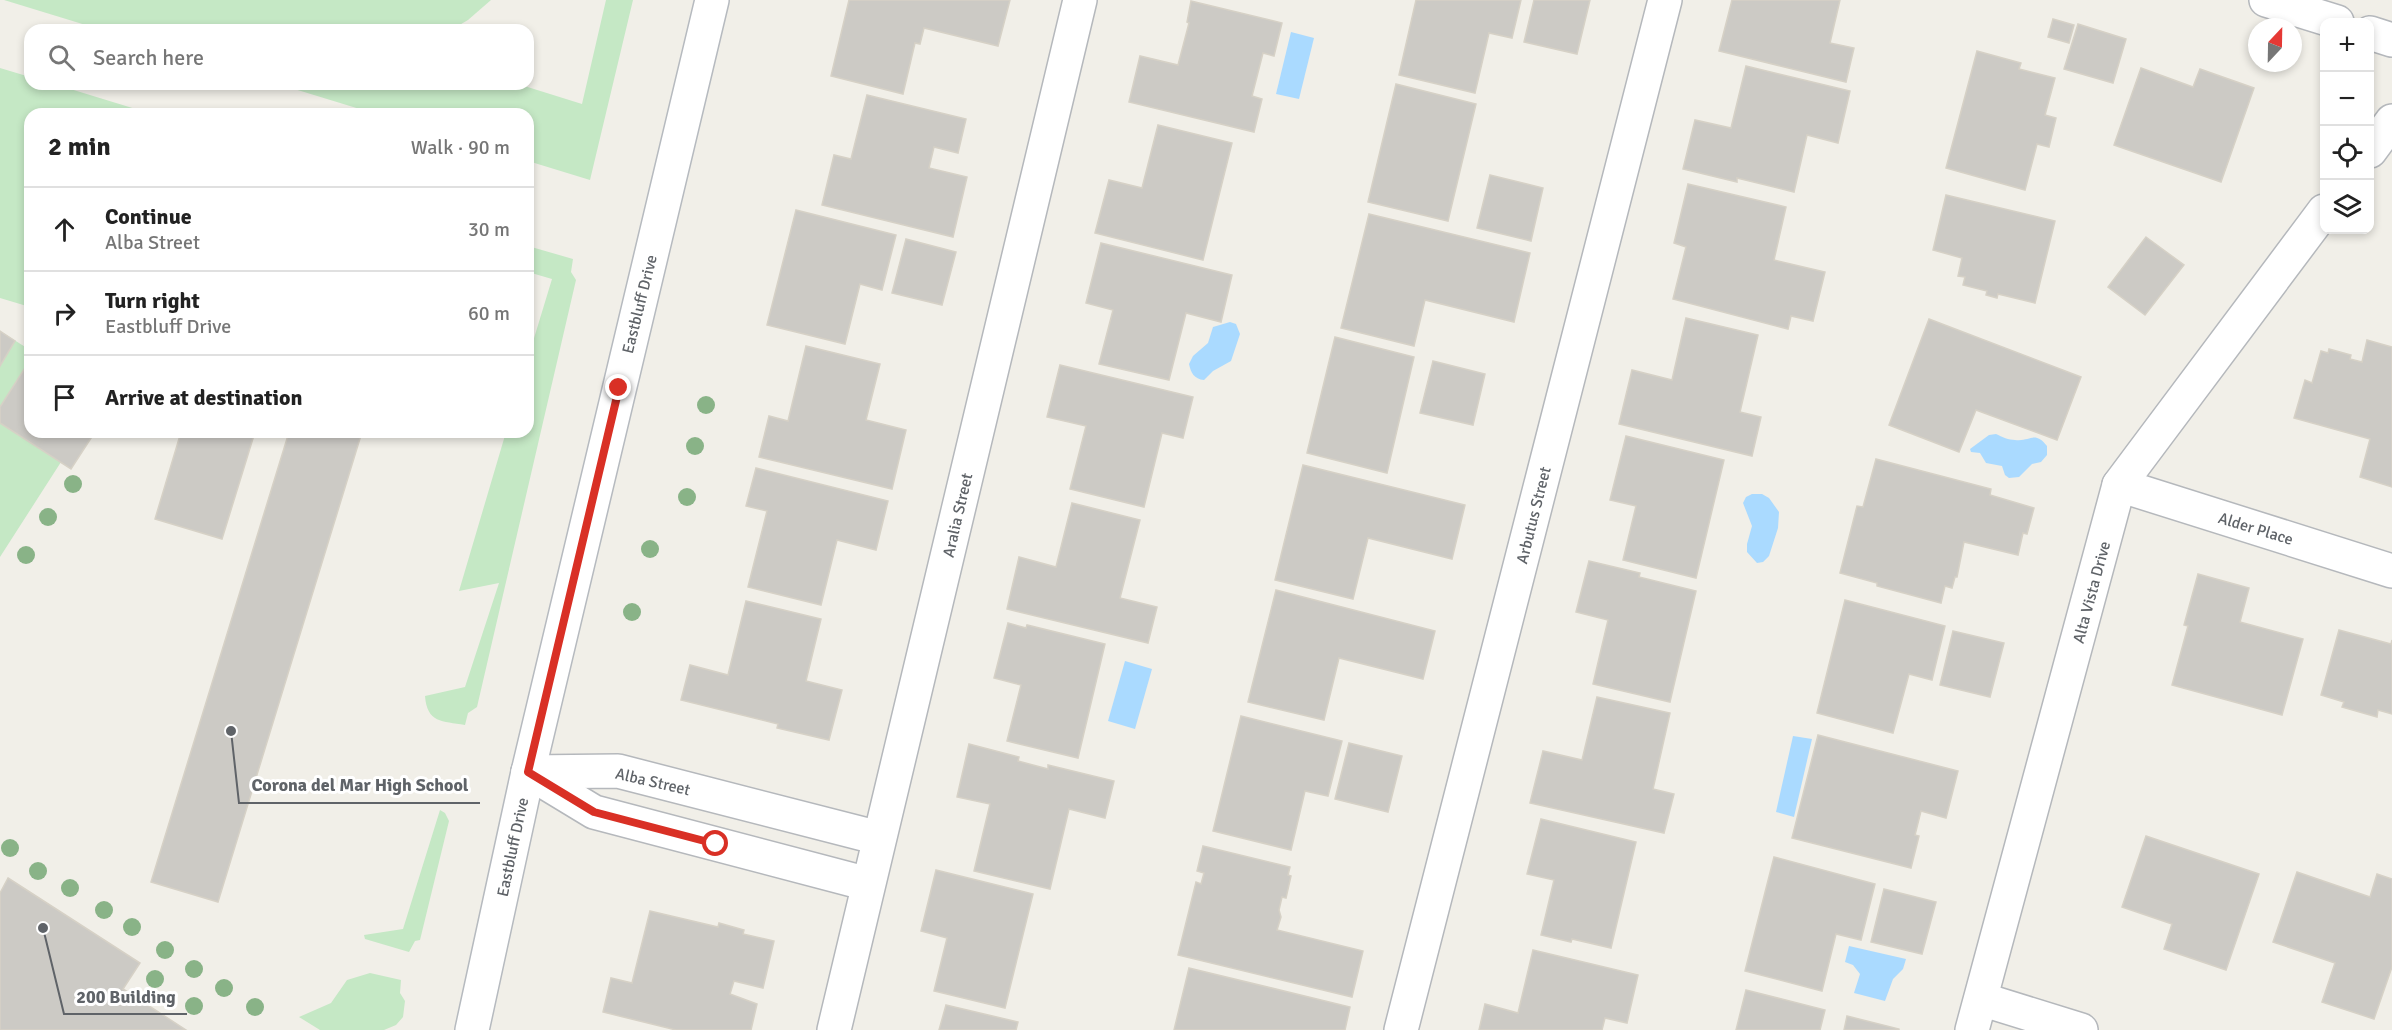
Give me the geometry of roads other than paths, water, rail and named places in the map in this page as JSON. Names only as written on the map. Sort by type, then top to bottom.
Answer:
[{"type":"street","name":"Eastbluff Drive","points":[[472,1030],[528,772],[712,0]]},
{"type":"street","name":"Aralia Street","points":[[834,1030],[1080,0]]},
{"type":"street","name":"Arbutus Street","points":[[1401,1030],[1665,0]]},
{"type":"street","points":[[2266,0],[2324,18]]},
{"type":"street","points":[[2374,34],[2392,40]]},
{"type":"street","points":[[2374,146],[2392,121]]},
{"type":"street","name":"Alta Vista Drive","points":[[1972,1030],[2119,485],[2320,218]]},
{"type":"street","name":"Alder Place","points":[[2119,485],[2392,571]]},
{"type":"street","name":"Alba Street","points":[[528,772],[618,771],[879,838]]},
{"type":"street","points":[[528,772],[594,812],[868,884]]},
{"type":"street","points":[[1982,999],[2081,1030]]},
{"type":"water","points":[[1291,32],[1314,38],[1299,99],[1276,94]]},
{"type":"water","points":[[1230,322],[1236,324],[1240,334],[1231,361],[1213,371],[1204,380],[1195,377],[1189,364],[1193,356],[1208,343],[1213,327]]},
{"type":"water","points":[[1996,434],[2013,440],[2039,439],[2047,446],[2047,455],[2041,462],[2032,464],[2019,477],[2009,478],[2005,475],[2002,466],[1986,463],[1980,453],[1971,452],[1970,449],[1989,435]]},
{"type":"water","points":[[1752,494],[1762,494],[1769,498],[1779,512],[1778,528],[1769,556],[1763,562],[1757,563],[1747,552],[1752,526],[1743,503],[1746,497]]},
{"type":"water","points":[[1125,661],[1152,669],[1135,729],[1108,721]]},
{"type":"water","points":[[1793,736],[1812,739],[1794,817],[1776,812]]},
{"type":"water","points":[[1849,946],[1906,959],[1903,969],[1893,979],[1885,1001],[1854,993],[1860,974],[1853,965],[1845,962]]},
{"type":"place","name":"Corona del Mar High School","points":[[231,731]]},
{"type":"place","name":"200 Building","points":[[43,928]]}]
